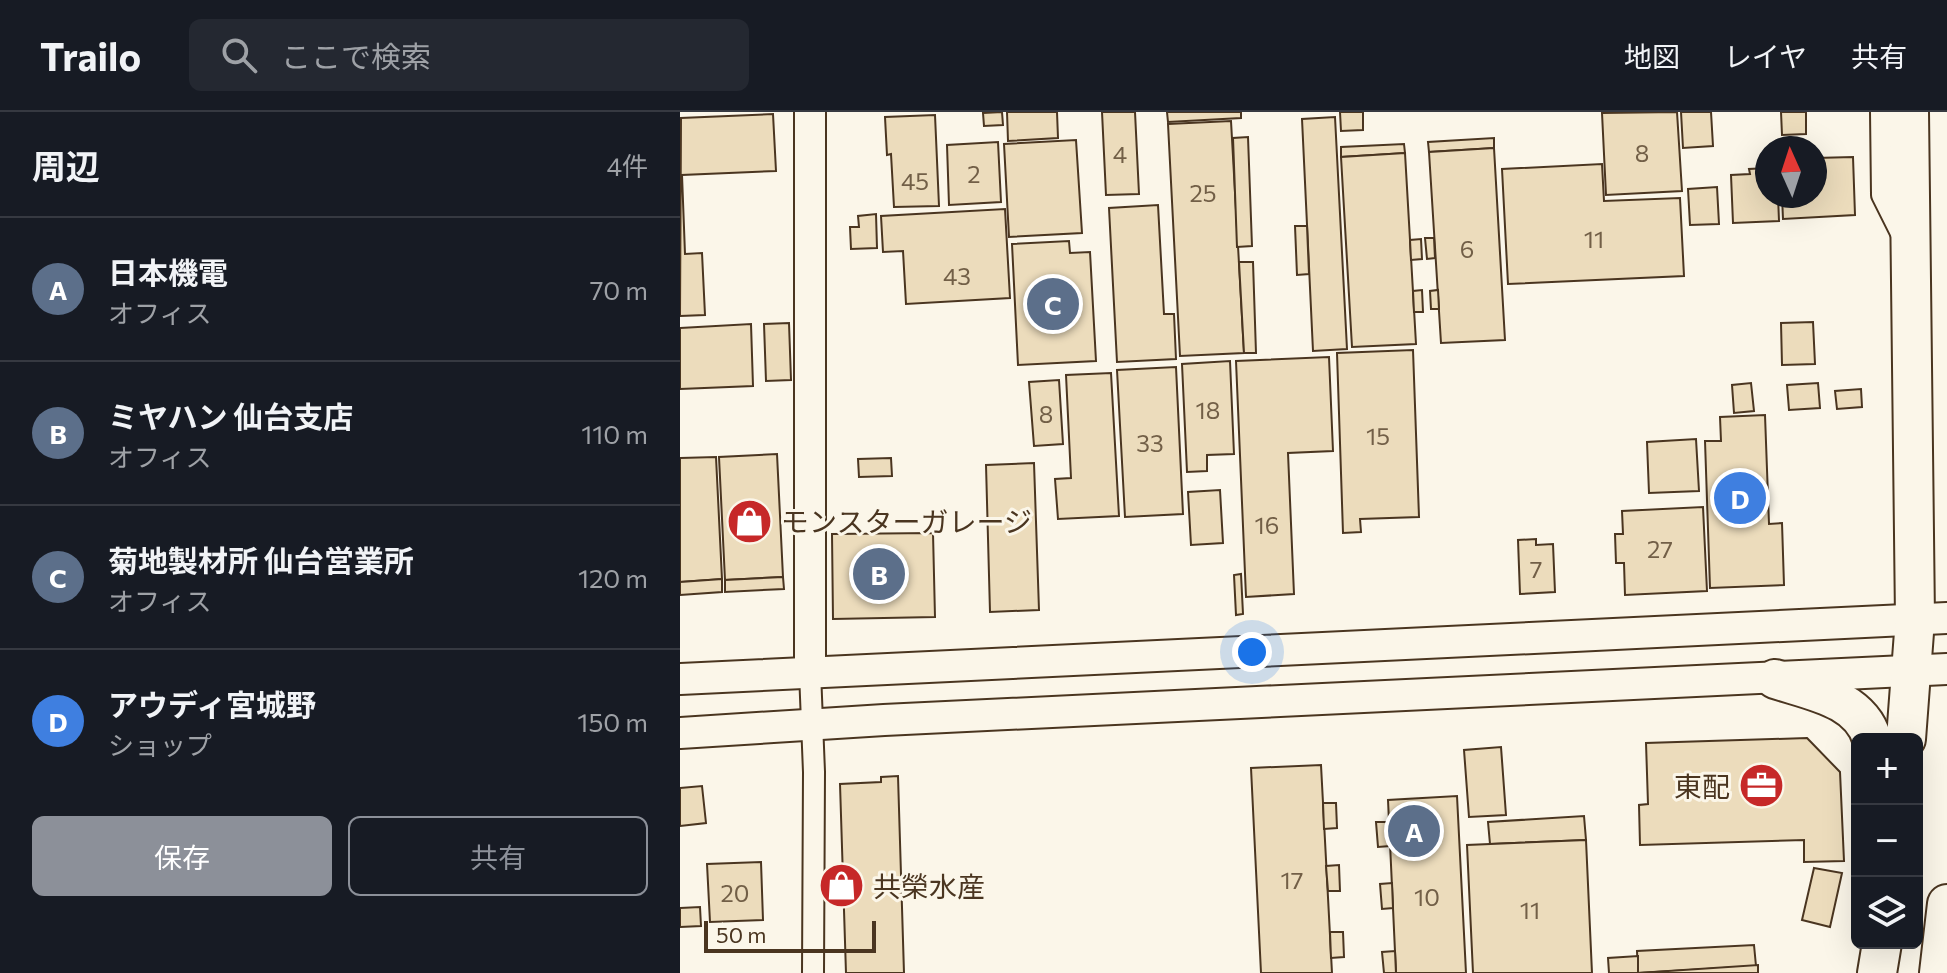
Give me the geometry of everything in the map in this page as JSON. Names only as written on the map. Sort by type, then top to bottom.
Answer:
[{"type":"highway","points":[[1908,733],[1930,670],[1931,619],[1910,251],[1909,112]]},
{"type":"highway","points":[[1775,679],[1843,703],[1865,722],[1870,733]]},
{"type":"highway","points":[[1939,973],[1947,904]]},
{"type":"highway","points":[[1877,973],[1881,949]]},
{"type":"street","points":[[810,112],[813,973]]},
{"type":"street","points":[[1881,112],[1882,195],[1910,251]]},
{"type":"street","points":[[680,679],[1931,619]]},
{"type":"street","points":[[680,733],[1930,670]]},
{"type":"building","points":[[1002,112],[1003,125],[984,126],[983,113]]},
{"type":"building","points":[[1007,112],[1057,112],[1058,138],[1008,141]]},
{"type":"building","points":[[1102,112],[1135,112],[1139,194],[1106,195]]},
{"type":"building","points":[[1167,112],[1241,112],[1241,118],[1168,122]]},
{"type":"building","points":[[1340,112],[1363,112],[1363,130],[1341,131]]},
{"type":"building","points":[[1677,112],[1682,191],[1606,195],[1602,113]]},
{"type":"building","points":[[1681,112],[1711,112],[1713,146],[1683,148]]},
{"type":"building","points":[[1781,112],[1806,112],[1806,134],[1782,135]]},
{"type":"building","points":[[773,114],[776,171],[682,175],[685,254],[702,253],[705,315],[680,316],[681,118]]},
{"type":"building","points":[[935,115],[939,206],[894,207],[885,117]]},
{"type":"building","points":[[1335,117],[1347,349],[1313,351],[1302,119]]},
{"type":"building","points":[[1231,121],[1244,353],[1180,356],[1168,124]]},
{"type":"building","points":[[1248,137],[1252,246],[1237,247],[1233,138]]},
{"type":"building","points":[[1494,138],[1494,148],[1429,152],[1428,142]]},
{"type":"building","points":[[1076,140],[1082,233],[1009,237],[1004,144]]},
{"type":"building","points":[[998,142],[1001,202],[949,205],[947,145]]},
{"type":"building","points":[[1404,144],[1405,153],[1341,157],[1341,147]]},
{"type":"building","points":[[1494,148],[1505,340],[1441,343],[1429,152]]},
{"type":"building","points":[[1405,153],[1416,344],[1352,347],[1341,157]]},
{"type":"building","points":[[1853,157],[1855,215],[1783,219],[1783,208],[1827,208],[1827,158]]},
{"type":"building","points":[[1602,164],[1604,201],[1680,198],[1684,276],[1508,284],[1502,169]]},
{"type":"building","points":[[1749,169],[1755,169],[1755,208],[1778,208],[1779,221],[1733,223],[1731,175],[1750,174]]},
{"type":"building","points":[[1717,187],[1719,224],[1690,225],[1688,189]]},
{"type":"building","points":[[1158,205],[1164,314],[1174,314],[1176,359],[1117,362],[1109,208]]},
{"type":"building","points":[[1005,209],[1010,298],[906,304],[903,251],[883,252],[881,216]]},
{"type":"building","points":[[876,214],[877,248],[851,249],[850,227],[859,227],[858,216]]},
{"type":"building","points":[[1295,226],[1307,226],[1309,274],[1297,275]]},
{"type":"building","points":[[1425,238],[1434,238],[1435,258],[1427,259]]},
{"type":"building","points":[[1421,239],[1422,259],[1411,260],[1410,240]]},
{"type":"building","points":[[1069,241],[1070,253],[1090,252],[1096,361],[1018,365],[1012,244]]},
{"type":"building","points":[[1239,262],[1253,262],[1256,353],[1244,353]]},
{"type":"building","points":[[1422,290],[1423,312],[1414,312],[1413,291]]},
{"type":"building","points":[[1438,290],[1439,309],[1431,309],[1430,291]]},
{"type":"building","points":[[1813,322],[1815,364],[1782,365],[1781,323]]},
{"type":"building","points":[[789,323],[791,380],[766,381],[764,324]]},
{"type":"building","points":[[751,324],[753,386],[680,389],[680,328]]},
{"type":"building","points":[[1413,350],[1419,517],[1360,519],[1361,532],[1343,533],[1337,353]]},
{"type":"building","points":[[1329,357],[1333,451],[1288,453],[1294,594],[1246,597],[1236,361]]},
{"type":"building","points":[[1230,361],[1234,454],[1207,455],[1207,471],[1187,472],[1182,364]]},
{"type":"building","points":[[1176,367],[1183,514],[1125,517],[1117,370]]},
{"type":"building","points":[[1111,373],[1119,516],[1058,519],[1055,479],[1071,478],[1066,375]]},
{"type":"building","points":[[1059,380],[1063,444],[1034,446],[1029,382]]},
{"type":"building","points":[[1751,383],[1754,411],[1734,413],[1732,385]]},
{"type":"building","points":[[1818,383],[1820,408],[1789,410],[1787,385]]},
{"type":"building","points":[[1861,389],[1862,407],[1837,409],[1835,391]]},
{"type":"building","points":[[1765,415],[1769,524],[1782,523],[1784,585],[1710,588],[1705,441],[1721,441],[1720,417]]},
{"type":"building","points":[[1696,439],[1699,491],[1649,493],[1647,442]]},
{"type":"building","points":[[777,454],[783,577],[725,580],[719,457]]},
{"type":"building","points":[[716,457],[722,579],[680,582],[680,458]]},
{"type":"building","points":[[891,458],[892,476],[859,477],[858,459]]},
{"type":"building","points":[[1034,463],[1039,610],[990,612],[986,465]]},
{"type":"building","points":[[1220,490],[1223,543],[1191,545],[1188,492]]},
{"type":"building","points":[[1703,507],[1707,591],[1625,595],[1624,563],[1616,563],[1615,534],[1623,534],[1622,511]]},
{"type":"building","points":[[933,533],[935,617],[833,619],[832,534]]},
{"type":"building","points":[[1536,539],[1536,545],[1553,544],[1555,592],[1520,594],[1518,540]]},
{"type":"building","points":[[1241,574],[1243,614],[1236,615],[1234,575]]},
{"type":"building","points":[[783,577],[784,589],[725,592],[725,580]]},
{"type":"building","points":[[722,579],[722,592],[680,595],[680,582]]},
{"type":"building","points":[[1807,738],[1840,772],[1844,861],[1804,862],[1804,840],[1640,845],[1639,805],[1648,804],[1646,743]]},
{"type":"building","points":[[1501,747],[1506,815],[1469,817],[1464,750]]},
{"type":"building","points":[[1321,765],[1332,973],[1261,973],[1251,768]]},
{"type":"building","points":[[898,776],[904,973],[846,973],[840,784],[881,782],[881,777]]},
{"type":"building","points":[[702,786],[706,823],[680,826],[680,788]]},
{"type":"building","points":[[1457,796],[1466,973],[1396,973],[1388,800]]},
{"type":"building","points":[[1323,803],[1336,803],[1337,828],[1324,829]]},
{"type":"building","points":[[1584,816],[1586,840],[1490,844],[1488,822]]},
{"type":"building","points":[[1376,822],[1389,822],[1390,846],[1378,847]]},
{"type":"building","points":[[1586,840],[1592,973],[1473,973],[1467,845]]},
{"type":"building","points":[[761,862],[763,920],[710,922],[707,864]]},
{"type":"building","points":[[1339,865],[1340,891],[1328,891],[1326,866]]},
{"type":"building","points":[[1814,868],[1842,873],[1830,927],[1802,920]]},
{"type":"building","points":[[1392,883],[1393,908],[1382,909],[1380,884]]},
{"type":"building","points":[[700,907],[701,926],[680,927],[680,908]]},
{"type":"building","points":[[1330,932],[1343,932],[1344,957],[1331,958]]},
{"type":"building","points":[[1754,945],[1756,966],[1638,973],[1637,951]]},
{"type":"building","points":[[1395,951],[1396,973],[1384,973],[1382,952]]},
{"type":"building","points":[[1638,956],[1638,973],[1609,973],[1608,958]]},
{"type":"building","points":[[1758,965],[1758,973],[1638,973]]},
{"type":"place","name":"菊地製材所 仙台営業所","points":[[1053,304]]},
{"type":"place","name":"アウディ宮城野","points":[[1740,498]]},
{"type":"place","name":"モンスターガレージ","points":[[750,521]]},
{"type":"place","name":"ミヤハン 仙台支店","points":[[879,574]]},
{"type":"place","name":"東配","points":[[1761,786]]},
{"type":"place","name":"日本機電","points":[[1414,831]]},
{"type":"place","name":"共榮水産","points":[[842,886]]}]
